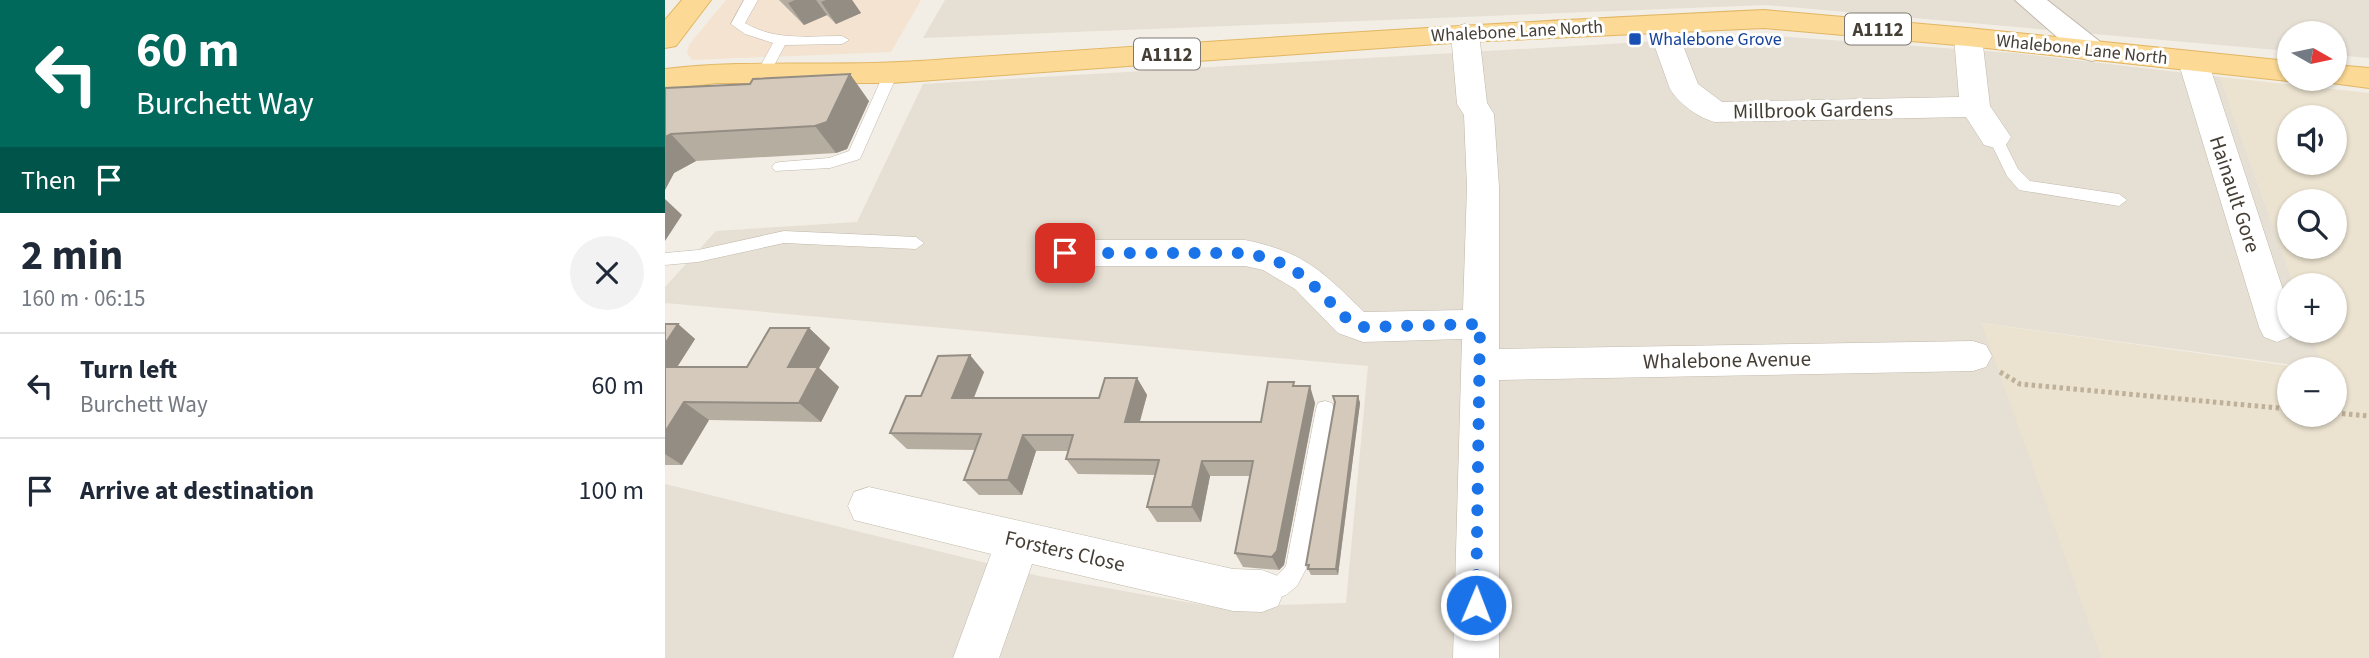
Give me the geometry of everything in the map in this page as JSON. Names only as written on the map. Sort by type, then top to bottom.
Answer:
[{"type":"main road","points":[[665,7],[673,0]]},
{"type":"main road","points":[[665,39],[697,0]]},
{"type":"main road","name":"Whalebone Lane North","points":[[665,100],[759,80],[1465,33],[1764,19],[1968,37],[2277,70]]},
{"type":"main road","name":"Whalebone Lane North","points":[[665,79],[717,73],[759,80]]},
{"type":"main road","points":[[2347,76],[2369,78]]},
{"type":"street","points":[[2029,0],[2092,51]]},
{"type":"street","name":"Millbrook Gardens","points":[[1661,25],[1685,89],[1715,112],[1975,107]]},
{"type":"street","points":[[1465,33],[1472,104],[1479,114],[1483,187],[1476,658]]},
{"type":"street","points":[[1968,37],[1975,107],[1995,137]]},
{"type":"street","name":"Hainault Gore","points":[[2193,61],[2277,327]]},
{"type":"street","points":[[1065,253],[1245,253],[1288,266],[1307,279],[1351,323],[1363,327],[1480,324]]},
{"type":"street","name":"Whalebone Avenue","points":[[1481,365],[1973,356]]},
{"type":"street","name":"Forsters Close","points":[[869,506],[1233,590],[1262,591]]},
{"type":"street","points":[[976,658],[1007,568],[1021,541]]},
{"type":"lane","points":[[751,0],[738,23],[753,35],[781,40],[842,40]]},
{"type":"lane","points":[[759,80],[781,40]]},
{"type":"lane","points":[[780,167],[830,163],[855,155],[880,73]]},
{"type":"lane","points":[[1995,137],[2012,173],[2025,186],[2119,200]]},
{"type":"lane","points":[[665,259],[698,256],[784,237],[916,243]]},
{"type":"lane","points":[[1262,591],[1275,590],[1286,585],[1296,569],[1325,409]]},
{"type":"path","points":[[1973,356],[2020,384],[2277,408]]},
{"type":"path","points":[[2347,414],[2369,416]]},
{"type":"shaded area","points":[[726,0],[921,0],[891,52],[692,60],[687,53],[689,45]]},
{"type":"shaded area","points":[[945,0],[2369,0],[2369,58],[2347,56],[2347,21],[2277,21],[2277,50],[1766,5],[923,38]]},
{"type":"shaded area","points":[[1762,35],[2014,53],[2220,77],[2277,237],[2277,259],[2285,259],[2290,273],[2277,273],[2277,343],[2314,343],[2320,357],[2277,357],[2277,363],[1982,323],[2102,658],[665,658],[665,484],[1039,576],[1214,607],[1346,603],[1368,366],[665,303],[665,287],[716,231],[857,222],[923,84]]},
{"type":"shaded area","points":[[2220,77],[2277,83],[2277,91],[2369,93],[2369,658],[2102,658],[1981,323],[2277,364],[2277,427],[2347,427],[2347,357],[2320,357],[2314,343],[2347,343],[2347,273],[2290,273],[2285,259],[2347,259],[2347,189],[2277,189],[2277,237]]},
{"type":"building","points":[[850,74],[827,122],[815,126],[671,134],[665,137],[665,88],[750,84],[753,79]]},
{"type":"building","points":[[665,324],[678,324],[665,344]]},
{"type":"building","points":[[770,328],[809,328],[788,367],[818,367],[799,403],[684,402],[665,432],[665,367],[747,367]]},
{"type":"building","points":[[970,355],[952,398],[1099,398],[1105,378],[1137,378],[1125,422],[1261,422],[1268,382],[1294,382],[1293,386],[1310,386],[1277,551],[1272,557],[1235,553],[1253,461],[1202,461],[1192,507],[1147,507],[1159,460],[1066,459],[1073,435],[1023,435],[1008,480],[964,480],[981,434],[890,433],[906,396],[921,396],[938,356]]},
{"type":"building","points":[[1333,396],[1358,396],[1336,569],[1308,569],[1309,565],[1306,565],[1335,402]]},
{"type":"place","name":"Whalebone Grove","points":[[1635,39]]},
{"type":"route","points":[[1065,253],[1245,253],[1269,258],[1288,266],[1307,279],[1351,323],[1363,327],[1480,324],[1476,605]]}]
